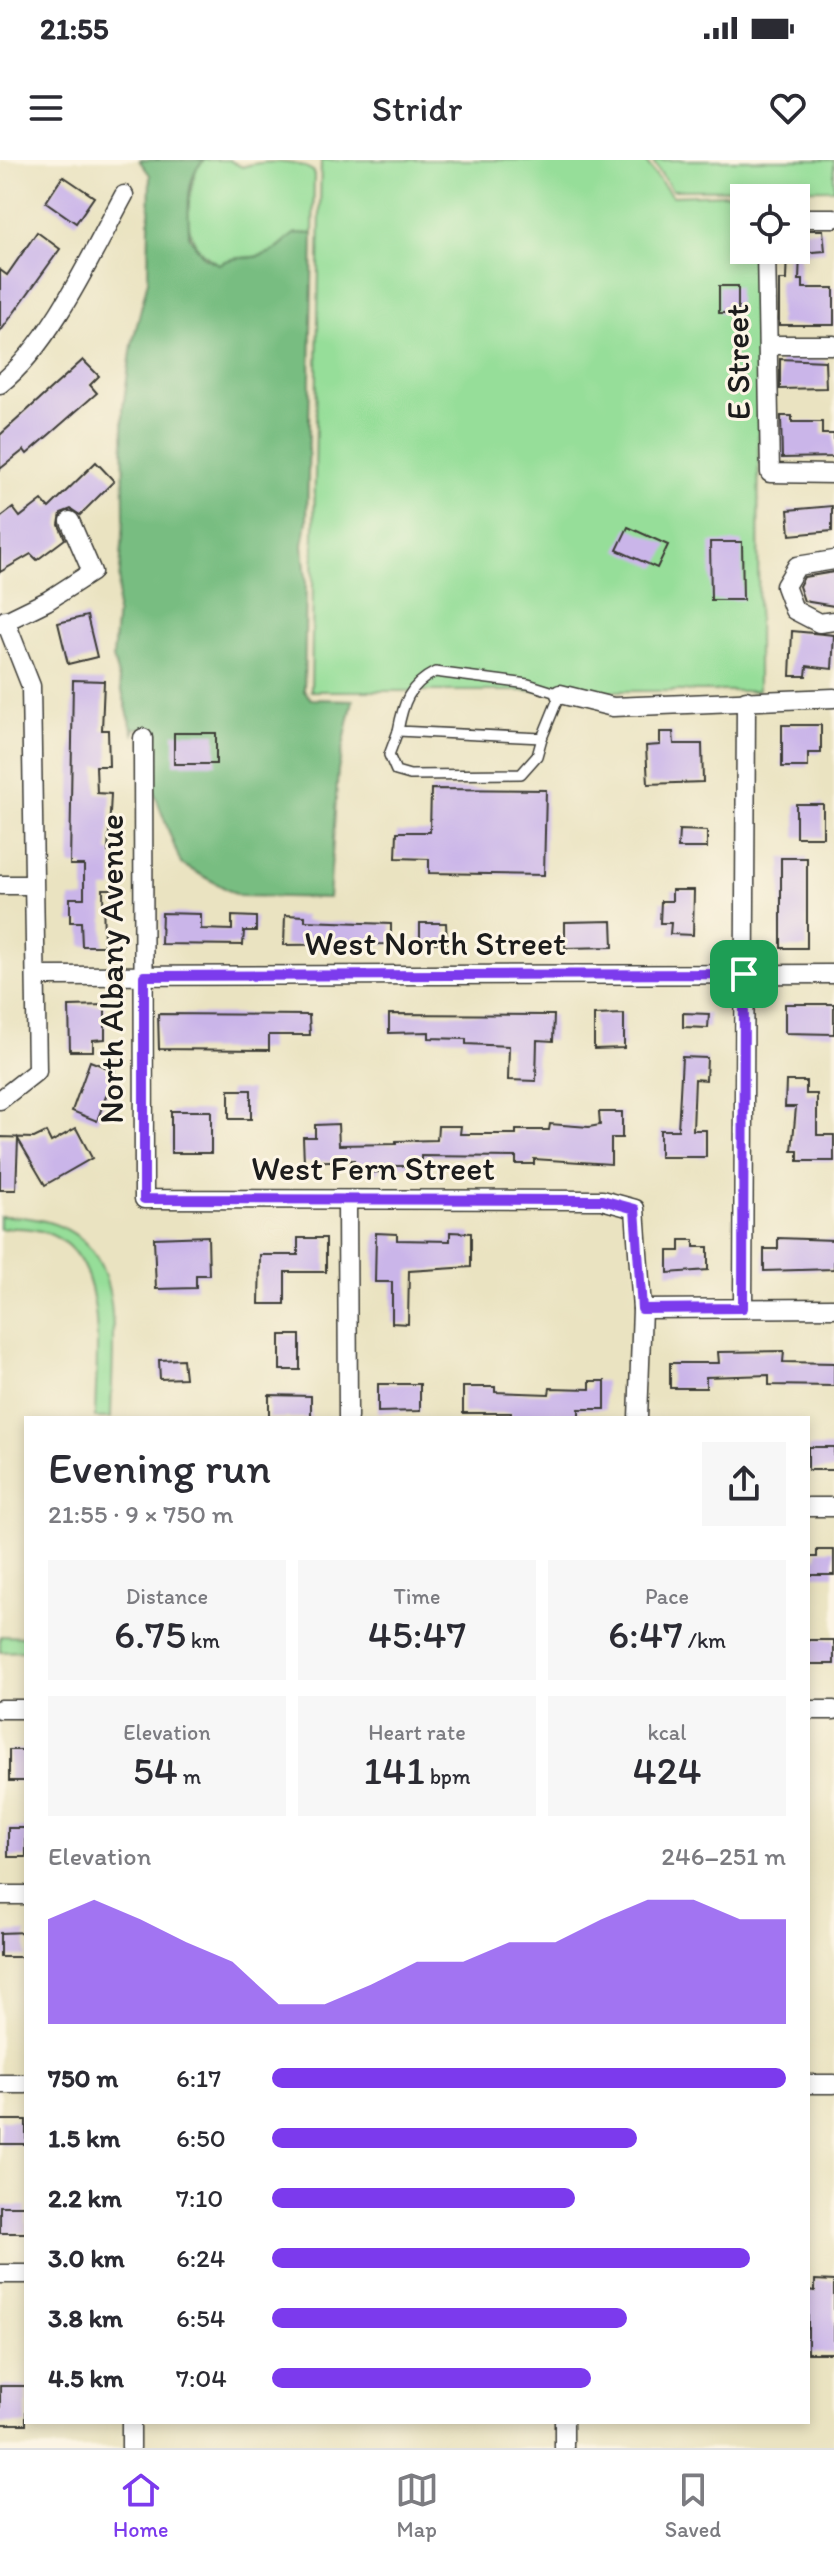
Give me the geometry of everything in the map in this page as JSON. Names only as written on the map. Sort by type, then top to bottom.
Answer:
[{"type":"street","points":[[0,384],[15,372],[72,291],[124,195]]},
{"type":"street","points":[[810,218],[834,218]]},
{"type":"street","name":"E Street","points":[[766,264],[770,473],[834,474]]},
{"type":"street","points":[[769,345],[834,345]]},
{"type":"street","points":[[0,1100],[37,1071],[31,686],[3,622],[47,601],[92,572],[70,521]]},
{"type":"street","points":[[834,560],[797,566],[785,586],[794,610],[819,623],[834,621]]},
{"type":"street","points":[[560,694],[613,707],[834,698]]},
{"type":"street","points":[[743,1308],[746,700]]},
{"type":"street","name":"North Albany Avenue","points":[[143,738],[144,1199]]},
{"type":"street","points":[[0,885],[33,885]]},
{"type":"street","name":"West North Street","points":[[37,976],[834,974]]},
{"type":"street","name":"West Fern Street","points":[[144,1199],[602,1200],[635,1209],[642,1309]]},
{"type":"street","points":[[347,1200],[348,1416]]},
{"type":"street","points":[[638,1416],[642,1309],[834,1308]]},
{"type":"street","points":[[810,1507],[834,1507]]},
{"type":"street","points":[[0,1709],[24,1709]]},
{"type":"street","points":[[810,1710],[834,1710]]},
{"type":"street","points":[[0,1895],[24,1895]]},
{"type":"street","points":[[0,2084],[24,2084]]},
{"type":"street","points":[[810,2084],[834,2084]]},
{"type":"street","points":[[0,2274],[24,2274]]},
{"type":"street","points":[[131,2424],[131,2448]]},
{"type":"street","points":[[564,2424],[564,2448]]},
{"type":"lane","points":[[435,672],[528,684],[560,694],[537,756],[521,774],[410,775],[396,771],[389,755],[409,691],[435,672]]},
{"type":"lane","points":[[398,731],[542,738]]},
{"type":"green space","points":[[139,160],[205,160],[198,167],[191,185],[189,237],[205,258],[219,264],[268,253],[296,233],[313,234],[307,521],[303,545],[306,580],[304,691],[311,699],[353,700],[338,770],[329,898],[239,896],[181,864],[151,784],[151,729],[134,728],[134,736],[113,658],[124,520],[123,408],[132,345],[148,280],[150,175]]},
{"type":"green space","points":[[205,160],[229,160],[242,167],[270,162],[290,163],[314,172],[313,234],[296,233],[268,253],[219,264],[206,256],[197,246],[188,222],[197,166]]},
{"type":"green space","points":[[321,160],[644,160],[672,196],[730,194],[730,264],[759,264],[758,691],[311,691]]},
{"type":"green space","points":[[652,160],[834,160],[834,189],[810,189],[810,184],[730,184],[730,190],[672,190]]},
{"type":"green space","points":[[0,1216],[44,1221],[74,1234],[95,1255],[106,1281],[112,1312],[111,1416],[95,1416],[96,1322],[92,1291],[82,1264],[64,1243],[38,1230],[0,1229]]},
{"type":"green space","points":[[0,1636],[24,1637],[24,1651],[0,1652]]},
{"type":"building","points":[[63,176],[94,197],[76,223],[46,202]]},
{"type":"building","points":[[810,230],[823,230],[825,251],[810,252]]},
{"type":"building","points":[[37,232],[60,249],[0,332],[0,270],[7,275]]},
{"type":"building","points":[[787,264],[800,264],[799,280],[803,280],[803,288],[834,288],[834,325],[779,325],[779,280],[786,280]]},
{"type":"building","points":[[719,286],[738,286],[738,313],[719,313]]},
{"type":"building","points":[[780,359],[825,361],[826,388],[780,389]]},
{"type":"building","points":[[83,360],[99,376],[90,385],[97,393],[27,454],[24,450],[0,469],[0,435]]},
{"type":"building","points":[[781,416],[792,416],[792,422],[822,422],[822,434],[834,434],[834,457],[782,458]]},
{"type":"building","points":[[96,462],[114,481],[80,515],[71,509],[61,513],[59,525],[65,539],[37,560],[31,554],[0,572],[0,518],[13,508],[20,517],[42,500],[49,508]]},
{"type":"building","points":[[832,506],[832,531],[790,535],[788,510]]},
{"type":"building","points":[[628,527],[668,545],[657,568],[617,550]]},
{"type":"building","points":[[710,542],[742,542],[743,600],[711,600]]},
{"type":"building","points":[[834,572],[834,606],[804,601],[799,586],[804,577]]},
{"type":"building","points":[[87,616],[97,657],[68,664],[58,623]]},
{"type":"building","points":[[792,631],[834,635],[832,669],[807,666],[806,676],[790,676]]},
{"type":"building","points":[[73,680],[104,681],[102,730],[108,730],[109,766],[96,766],[97,793],[111,794],[108,852],[112,852],[112,889],[103,889],[104,946],[82,946],[81,922],[70,922],[70,898],[84,898],[84,865],[70,865]]},
{"type":"building","points":[[782,725],[821,725],[821,753],[808,753],[808,767],[782,767]]},
{"type":"building","points":[[660,732],[673,732],[674,744],[702,744],[703,782],[648,784],[646,746],[660,745]]},
{"type":"building","points":[[174,733],[216,733],[216,764],[174,764]]},
{"type":"building","points":[[431,789],[546,790],[544,875],[429,873],[429,859],[396,858],[397,832],[430,832]]},
{"type":"building","points":[[796,804],[823,804],[823,837],[796,837]]},
{"type":"building","points":[[679,830],[707,831],[707,848],[678,848]]},
{"type":"building","points":[[781,858],[807,858],[807,948],[781,948]]},
{"type":"building","points":[[672,890],[694,890],[693,935],[670,934],[671,923],[660,923],[661,901],[672,901]]},
{"type":"building","points":[[162,913],[201,914],[201,929],[232,930],[232,916],[256,917],[256,931],[244,931],[243,945],[161,944]]},
{"type":"building","points":[[285,915],[305,916],[305,921],[391,924],[391,944],[284,945]]},
{"type":"building","points":[[612,921],[613,947],[565,948],[565,922]]},
{"type":"building","points":[[420,923],[446,923],[447,943],[420,943]]},
{"type":"building","points":[[785,1004],[834,1004],[834,1034],[785,1033]]},
{"type":"building","points":[[105,1005],[105,1039],[93,1040],[93,1051],[70,1051],[69,1006]]},
{"type":"building","points":[[683,1013],[709,1014],[708,1028],[683,1027]]},
{"type":"building","points":[[158,1014],[309,1015],[310,1035],[269,1035],[269,1050],[159,1049]]},
{"type":"building","points":[[389,1014],[554,1015],[553,1041],[537,1040],[536,1081],[508,1080],[509,1046],[466,1044],[466,1039],[429,1038],[429,1032],[389,1033]]},
{"type":"building","points":[[624,1014],[624,1048],[594,1049],[594,1015]]},
{"type":"building","points":[[682,1057],[707,1058],[706,1080],[695,1079],[693,1130],[706,1130],[706,1157],[660,1157],[660,1130],[678,1130]]},
{"type":"building","points":[[90,1061],[115,1071],[97,1121],[72,1111]]},
{"type":"building","points":[[786,1081],[806,1081],[806,1094],[817,1094],[817,1135],[834,1135],[834,1161],[798,1161],[798,1151],[792,1151],[796,1107],[785,1107]]},
{"type":"building","points":[[229,1090],[251,1090],[251,1119],[229,1119]]},
{"type":"building","points":[[171,1111],[211,1111],[211,1153],[171,1153]]},
{"type":"building","points":[[599,1112],[622,1112],[622,1138],[611,1138],[611,1164],[534,1159],[534,1164],[516,1164],[516,1157],[421,1156],[421,1166],[380,1166],[380,1172],[354,1173],[354,1160],[304,1162],[303,1137],[315,1137],[315,1125],[338,1124],[339,1145],[396,1144],[396,1141],[437,1140],[438,1126],[461,1126],[460,1134],[516,1134],[516,1130],[549,1130],[550,1124],[589,1127],[600,1125]]},
{"type":"building","points":[[76,1128],[92,1158],[45,1185],[18,1139],[16,1190],[0,1190],[0,1137],[34,1138],[46,1132],[51,1142]]},
{"type":"building","points":[[450,1232],[471,1233],[471,1267],[409,1271],[408,1324],[392,1323],[392,1282],[375,1282],[376,1233],[397,1234],[397,1240],[450,1241]]},
{"type":"building","points":[[208,1236],[209,1275],[196,1275],[196,1288],[156,1289],[154,1238]]},
{"type":"building","points":[[298,1238],[326,1238],[326,1272],[285,1272],[285,1304],[259,1304],[260,1255],[298,1255]]},
{"type":"building","points":[[778,1238],[834,1240],[834,1269],[764,1271],[764,1249],[778,1249]]},
{"type":"building","points":[[680,1240],[694,1240],[694,1247],[708,1247],[708,1270],[668,1273],[668,1251],[680,1251]]},
{"type":"building","points":[[280,1335],[300,1335],[300,1370],[280,1370]]},
{"type":"building","points":[[784,1351],[783,1362],[834,1363],[834,1386],[769,1385],[769,1375],[706,1377],[706,1388],[670,1388],[670,1363],[719,1363],[718,1352]]},
{"type":"building","points":[[183,1359],[185,1378],[160,1379],[159,1360]]},
{"type":"building","points":[[590,1381],[605,1381],[605,1409],[579,1409],[579,1416],[463,1413],[463,1387],[495,1387],[495,1392],[549,1394],[550,1388],[590,1389]]},
{"type":"building","points":[[378,1384],[420,1384],[420,1411],[378,1412]]},
{"type":"building","points":[[269,1395],[311,1396],[311,1416],[269,1416]]},
{"type":"building","points":[[810,1447],[834,1447],[834,1470],[810,1470]]},
{"type":"building","points":[[817,1550],[834,1550],[834,1575],[810,1575],[810,1557],[817,1557]]},
{"type":"building","points":[[810,1640],[834,1640],[834,1664],[810,1664]]},
{"type":"building","points":[[9,1750],[24,1750],[24,1781],[9,1781]]},
{"type":"building","points":[[8,1828],[24,1828],[24,1857],[8,1857]]},
{"type":"building","points":[[24,1932],[24,1957],[0,1957],[0,1933]]},
{"type":"building","points":[[0,2120],[24,2120],[24,2144],[0,2144]]},
{"type":"building","points":[[0,2206],[24,2206],[24,2233],[0,2233]]},
{"type":"building","points":[[815,2280],[834,2281],[834,2353],[810,2353],[810,2290],[815,2291]]},
{"type":"building","points":[[0,2386],[24,2386],[24,2424],[0,2424]]},
{"type":"route","points":[[744,974],[743,1308],[642,1309],[635,1209],[602,1200],[144,1199],[144,976],[744,974]]}]
